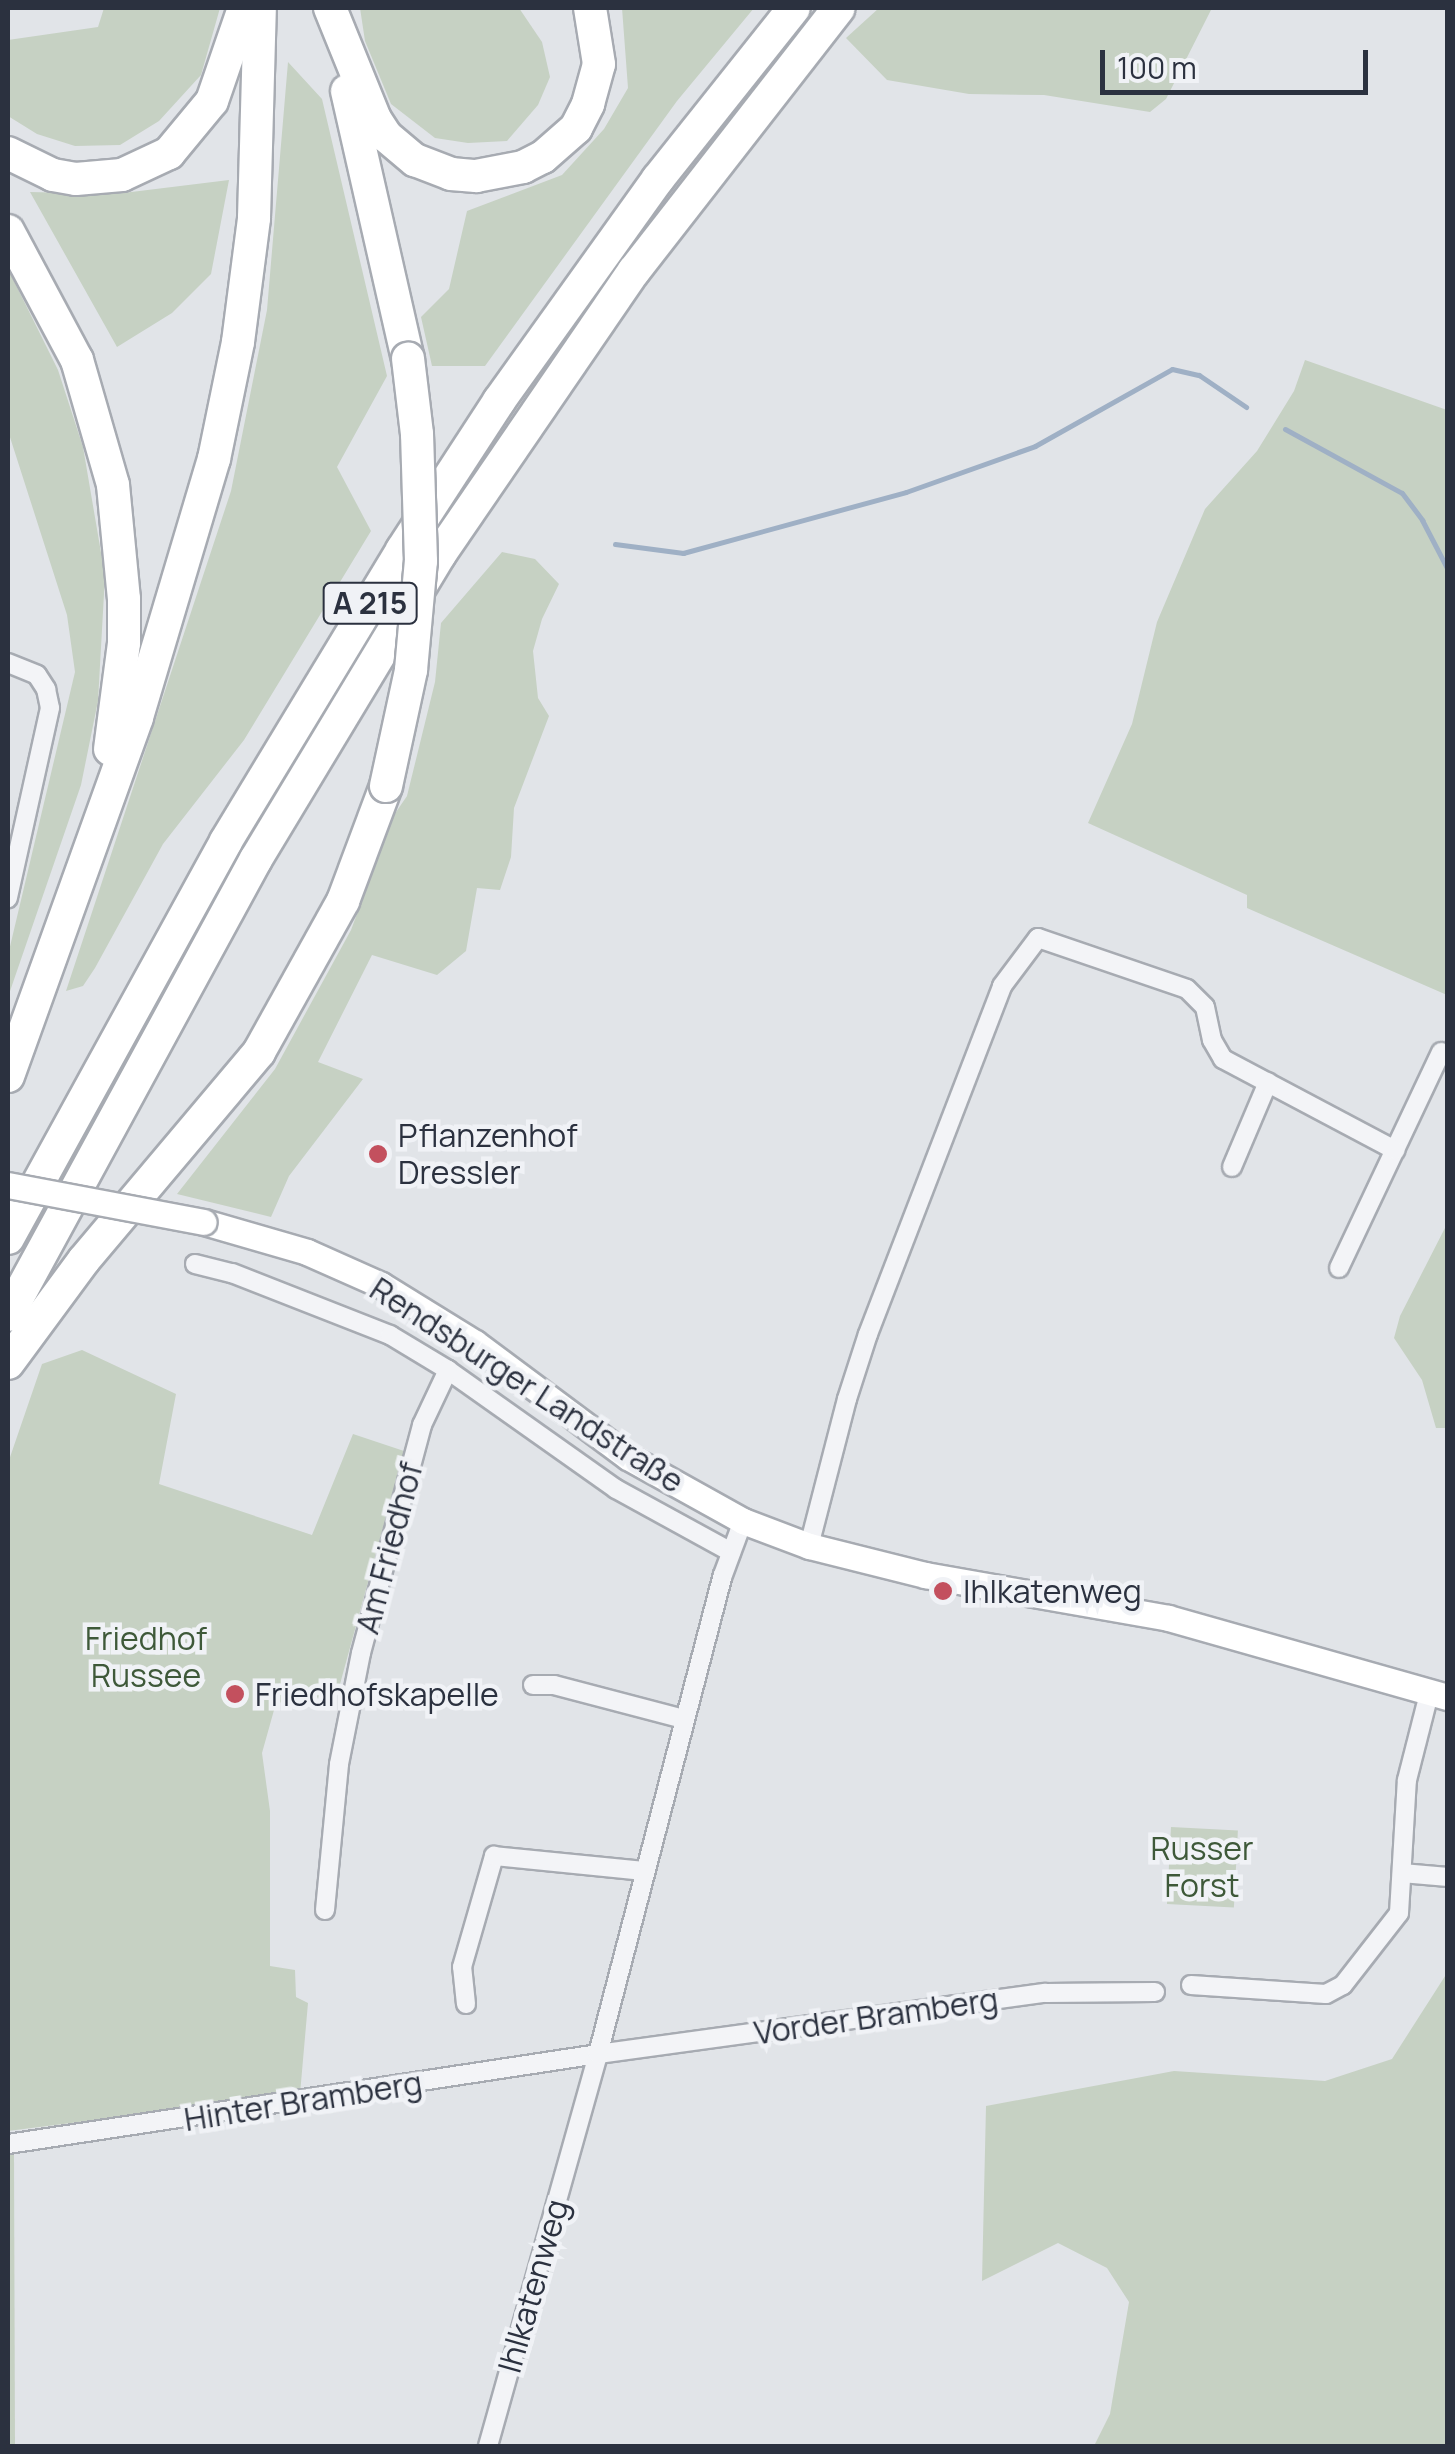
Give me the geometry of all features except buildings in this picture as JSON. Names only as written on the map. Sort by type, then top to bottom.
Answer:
[{"type":"highway","points":[[8,153],[53,176],[76,179],[122,175],[168,153],[212,102],[244,8]]},
{"type":"highway","points":[[8,1076],[179,584],[228,400],[254,218],[260,8]]},
{"type":"highway","points":[[329,8],[375,119],[386,136],[432,168],[476,176],[523,167],[544,157],[576,128],[600,64],[590,8]]},
{"type":"highway","points":[[8,1363],[84,1260],[259,1052],[343,901],[386,786],[411,670],[422,561],[418,434],[408,359],[329,8]]},
{"type":"highway","name":"A 215","points":[[8,1238],[226,841],[402,550],[499,401],[658,178],[794,8]]},
{"type":"highway","name":"A 215","points":[[8,1315],[256,859],[431,569],[624,285],[839,8]]},
{"type":"highway","points":[[8,230],[78,360],[113,485],[121,548],[124,644],[100,818]]},
{"type":"street","points":[[8,663],[37,675],[50,708],[8,898]]},
{"type":"street","points":[[809,1546],[846,1399],[868,1334],[1002,986],[1038,938],[1187,989],[1205,1007],[1212,1040],[1223,1060],[1394,1150]]},
{"type":"street","points":[[1339,1268],[1441,1052]]},
{"type":"street","points":[[1232,1167],[1268,1082]]},
{"type":"street","name":"Rendsburger Landstraße","points":[[8,1184],[204,1222],[307,1252],[381,1285],[474,1342],[628,1457],[743,1521],[809,1546],[925,1575],[1168,1618],[1439,1694]]},
{"type":"street","name":"Rendsburger Landstraße","points":[[195,1264],[232,1272],[390,1336],[448,1370],[616,1489],[731,1552]]},
{"type":"street","name":"Am Friedhof","points":[[325,1910],[339,1764],[361,1652],[422,1425],[448,1370]]},
{"type":"street","name":"Ihlkatenweg","points":[[488,2446],[598,2054],[684,1719],[743,1521]]},
{"type":"street","points":[[532,1686],[554,1685],[684,1719]]},
{"type":"street","points":[[1191,1985],[1335,1991],[1399,1913],[1406,1780],[1439,1694]]},
{"type":"street","points":[[466,2004],[462,1967],[494,1856],[646,1871]]},
{"type":"street","points":[[1402,1873],[1448,1877]]},
{"type":"street","name":"Vorder Bramberg","points":[[598,2054],[1046,1993],[1155,1992]]},
{"type":"street","name":"Hinter Bramberg","points":[[8,2144],[598,2054]]},
{"type":"green space","points":[[104,8],[220,8],[201,75],[159,121],[120,145],[75,146],[37,134],[8,116],[8,40],[98,27]]},
{"type":"green space","points":[[360,8],[519,8],[542,42],[550,77],[538,105],[507,141],[468,143],[435,138],[391,104],[365,41]]},
{"type":"green space","points":[[622,8],[754,8],[677,101],[485,366],[432,366],[421,317],[449,289],[467,211],[562,175],[604,129],[628,88]]},
{"type":"green space","points":[[879,8],[1212,8],[1166,99],[1150,112],[1044,95],[969,94],[887,80],[846,38]]},
{"type":"green space","points":[[288,62],[322,99],[387,376],[337,467],[371,531],[244,740],[163,844],[95,968],[83,986],[66,991],[231,491],[267,310]]},
{"type":"green space","points":[[229,180],[211,274],[172,313],[117,347],[30,192],[115,194]]},
{"type":"green space","points":[[8,269],[58,370],[83,447],[105,576],[98,701],[81,785],[8,997],[8,955],[75,672],[67,615],[8,431]]},
{"type":"green space","points":[[1305,360],[1447,410],[1447,995],[1247,908],[1247,895],[1088,823],[1132,724],[1157,622],[1205,509],[1257,451],[1294,391]]},
{"type":"green space","points":[[502,552],[535,559],[559,584],[542,619],[533,651],[538,698],[549,716],[514,808],[511,857],[500,890],[477,888],[466,951],[437,975],[372,955],[318,1062],[363,1079],[289,1176],[271,1217],[177,1194],[275,1069],[351,930],[394,815],[407,796],[435,682],[441,623]]},
{"type":"green space","points":[[1447,1224],[1447,1428],[1436,1428],[1422,1380],[1394,1338],[1400,1316]]},
{"type":"green space","name":"Friedhof Russee","points":[[82,1350],[176,1394],[159,1484],[312,1535],[353,1434],[404,1451],[337,1695],[276,1703],[262,1753],[270,1811],[270,1966],[295,1970],[296,1997],[308,2003],[300,2094],[8,2131],[8,1463],[42,1364]]},
{"type":"green space","name":"Russer Forst","points":[[1171,1827],[1238,1831],[1234,1907],[1167,1904]]},
{"type":"green space","points":[[1447,1973],[1447,2446],[1094,2446],[1110,2414],[1129,2302],[1107,2268],[1058,2243],[982,2281],[986,2106],[1174,2071],[1325,2081],[1392,2059]]},
{"type":"green space","points":[[14,2153],[15,2446],[8,2446],[8,2154]]},
{"type":"waterway","points":[[615,544],[683,553],[906,492],[1035,446],[1172,369],[1199,375],[1246,407]]},
{"type":"waterway","points":[[1285,429],[1402,493],[1422,520],[1448,570]]},
{"type":"place","name":"Pflanzenhof Dressler","points":[[378,1154]]},
{"type":"place","name":"Ihlkatenweg","points":[[943,1591]]},
{"type":"place","name":"Friedhofskapelle","points":[[235,1694]]}]
